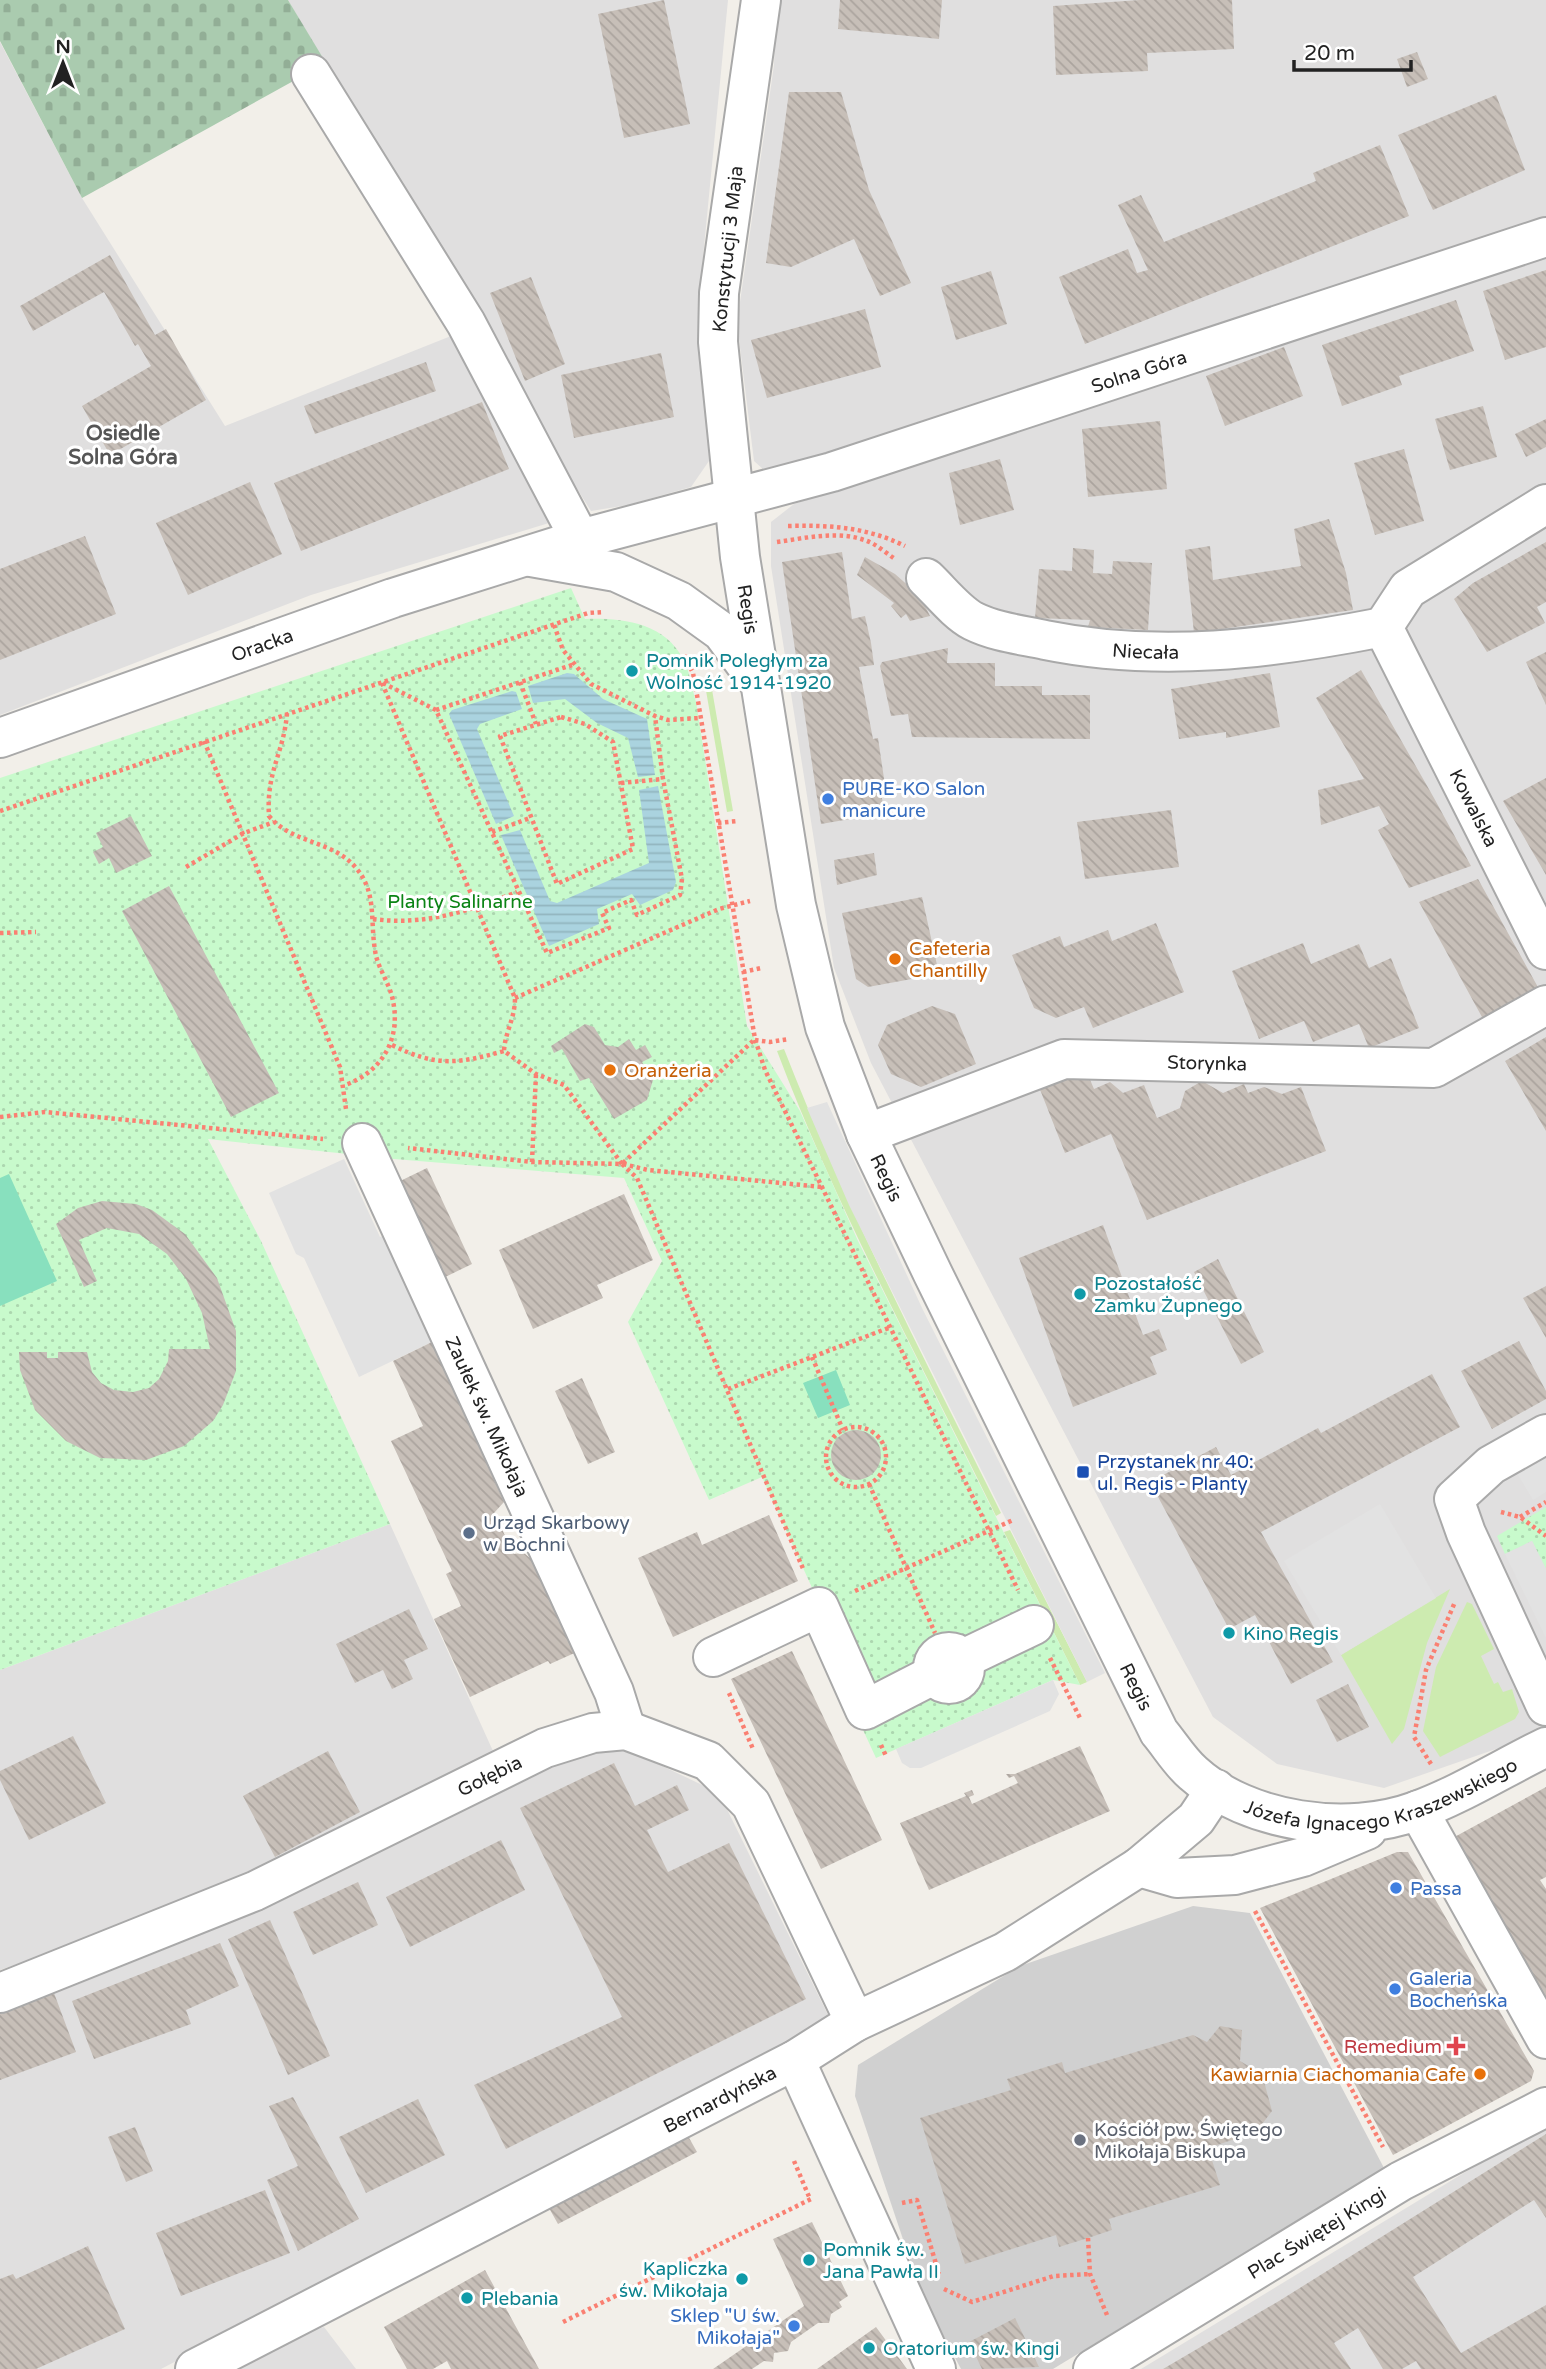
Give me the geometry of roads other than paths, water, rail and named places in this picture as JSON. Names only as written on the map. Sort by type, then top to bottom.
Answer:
[{"type":"street","name":"Konstytucji 3 Maja","points":[[732,500],[718,342],[719,293],[761,0]]},
{"type":"street","points":[[311,74],[466,323],[580,539]]},
{"type":"street","name":"Solna Góra","points":[[732,500],[832,472],[1546,237]]},
{"type":"street","name":"Oracka","points":[[0,738],[371,606],[580,539],[732,500]]},
{"type":"street","name":"Regis","points":[[732,500],[785,841],[810,971],[825,1027],[866,1134],[1159,1732],[1193,1773],[1216,1789]]},
{"type":"street","points":[[1382,627],[1408,589],[1546,504]]},
{"type":"street","name":"Oracka","points":[[526,556],[616,572],[679,601],[722,632],[763,688]]},
{"type":"street","name":"Niecała","points":[[919,563],[972,620],[1009,633],[1090,649],[1159,653],[1283,646],[1382,627]]},
{"type":"street","name":"Kowalska","points":[[1382,627],[1546,950]]},
{"type":"street","name":"Storynka","points":[[866,1134],[1063,1059],[1434,1068],[1546,1005]]},
{"type":"street","name":"Zaułek św. Mikołaja","points":[[354,1142],[614,1692],[626,1730]]},
{"type":"street","points":[[1546,1434],[1491,1465],[1454,1499],[1486,1577],[1546,1706]]},
{"type":"street","points":[[713,1657],[819,1607],[865,1710],[948,1662],[1034,1625]]},
{"type":"street","name":"Gołębia","points":[[0,1993],[255,1891],[545,1748],[593,1733],[626,1730],[708,1760],[751,1804],[855,2022]]},
{"type":"street","name":"Józefa Ignacego Kraszewskiego","points":[[1216,1789],[1266,1813],[1319,1824],[1406,1814],[1546,1747]]},
{"type":"street","name":"Bernardyńska","points":[[195,2369],[795,2060],[855,2022],[1005,1952],[1139,1867],[1196,1819],[1216,1789]]},
{"type":"street","points":[[1139,1867],[1177,1878],[1235,1875],[1303,1857],[1406,1814],[1546,2039]]},
{"type":"street","points":[[795,2060],[936,2369]]},
{"type":"street","name":"Plac Świętej Kingi","points":[[1093,2369],[1401,2181],[1546,2107]]},
{"type":"water","points":[[567,673],[574,674],[603,699],[647,719],[655,775],[638,777],[628,738],[597,723],[565,699],[533,703],[528,686]]},
{"type":"water","points":[[516,692],[522,709],[480,724],[477,729],[514,816],[496,824],[449,714],[452,710]]},
{"type":"water","points":[[658,786],[676,882],[673,890],[640,905],[632,894],[597,909],[599,924],[549,946],[501,835],[520,830],[550,901],[557,903],[649,863],[639,790]]},
{"type":"place","name":"Pomnik Poległym za Wolność 1914-1920","points":[[632,671]]},
{"type":"place","name":"PURE-KO Salon manicure","points":[[828,799]]},
{"type":"place","name":"Cafeteria Chantilly","points":[[895,959]]},
{"type":"place","name":"Oranżeria","points":[[610,1070]]},
{"type":"place","name":"Pozostałość Zamku Żupnego","points":[[1080,1294]]},
{"type":"place","name":"Przystanek nr 40: ul. Regis - Planty","points":[[1083,1472]]},
{"type":"place","name":"Urząd Skarbowy w Bochni","points":[[469,1533]]},
{"type":"place","name":"Kino Regis","points":[[1229,1633]]},
{"type":"place","name":"Passa","points":[[1396,1888]]},
{"type":"place","name":"Galeria Bocheńska","points":[[1395,1989]]},
{"type":"place","name":"Remedium","points":[[1456,2046]]},
{"type":"place","name":"Kawiarnia Ciachomania Cafe","points":[[1480,2074]]},
{"type":"place","name":"Kościół pw. Świętego Mikołaja Biskupa","points":[[1080,2140]]},
{"type":"place","name":"Pomnik św. Jana Pawła II","points":[[809,2260]]},
{"type":"place","name":"Kapliczka św. Mikołaja","points":[[742,2279]]},
{"type":"place","name":"Plebania","points":[[467,2298]]},
{"type":"place","name":"Sklep \"U św. Mikołaja\"","points":[[794,2326]]},
{"type":"place","name":"Oratorium św. Kingi","points":[[869,2348]]},
{"type":"district","name":"Osiedle Solna Góra","points":[[123,445]]},
{"type":"park label","name":"Planty Salinarne","points":[[460,901]]}]
